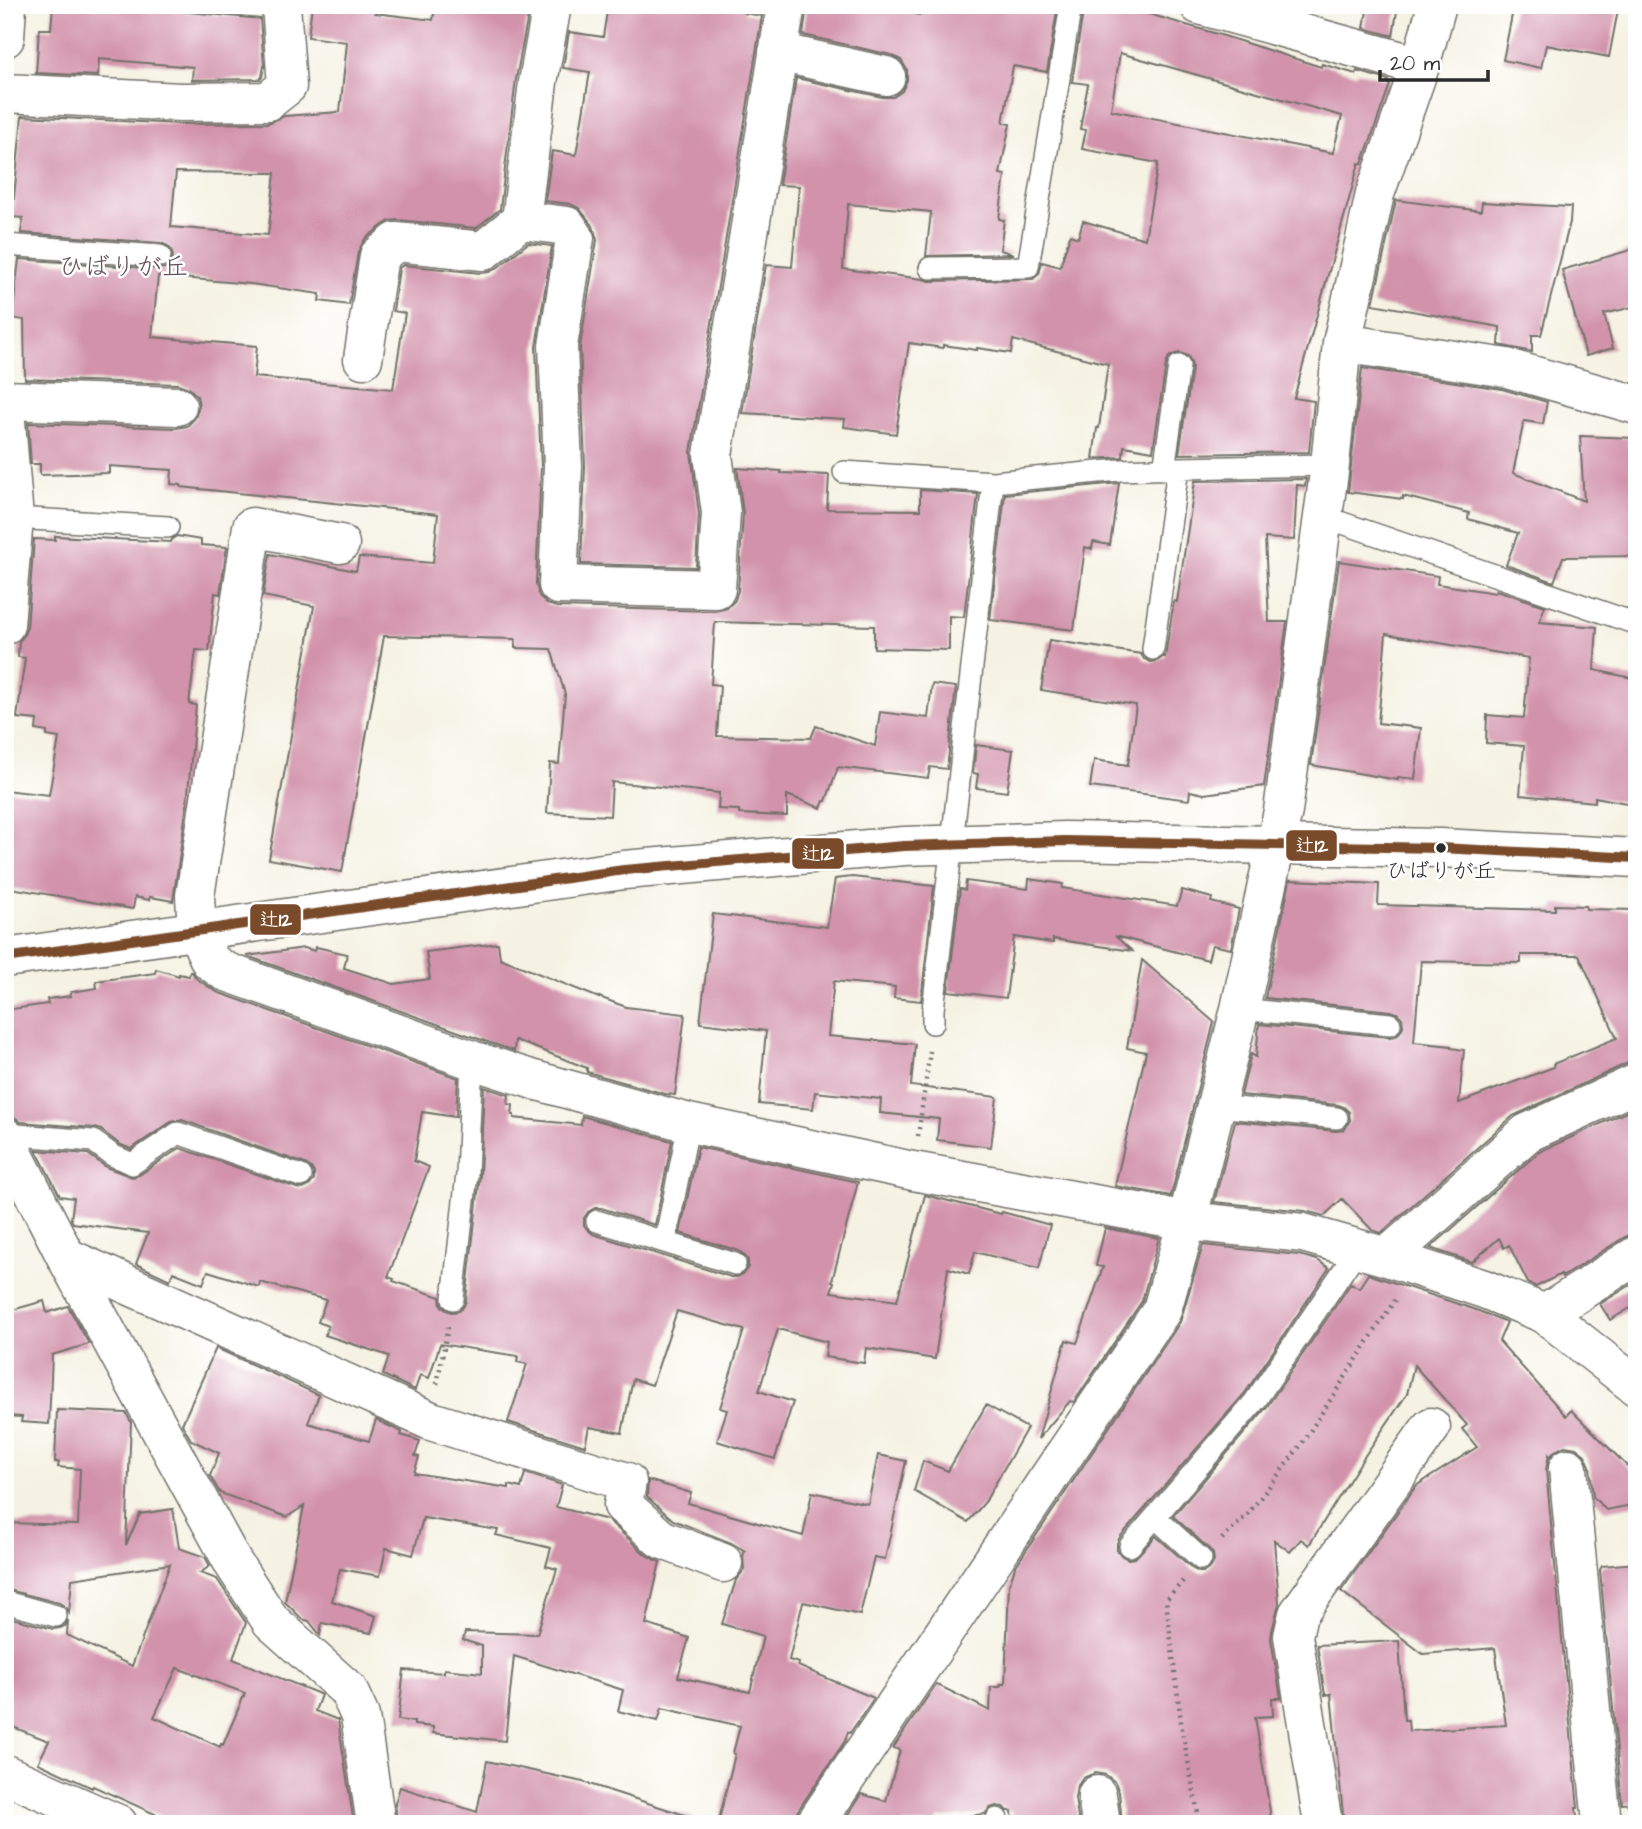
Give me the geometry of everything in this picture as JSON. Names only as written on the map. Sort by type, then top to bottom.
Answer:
[{"type":"street","points":[[5,38],[7,5]]},
{"type":"street","points":[[5,93],[181,102],[268,101],[287,86],[281,5]]},
{"type":"street","points":[[363,359],[379,256],[396,242],[483,251],[521,220],[538,82],[552,5]]},
{"type":"street","points":[[521,220],[567,226],[575,238],[558,346],[563,467],[558,585],[716,589],[721,513],[713,455],[786,5]]},
{"type":"street","points":[[1199,5],[1420,66]]},
{"type":"street","points":[[815,1824],[1162,1310],[1240,1009],[1283,811],[1330,465],[1342,343],[1375,194],[1420,66],[1437,5]]},
{"type":"street","points":[[778,52],[886,76]]},
{"type":"street","points":[[1342,343],[1507,368],[1637,405]]},
{"type":"street","points":[[5,400],[177,406]]},
{"type":"street","points":[[5,410],[14,519],[5,625]]},
{"type":"street","points":[[340,544],[252,527],[195,896],[197,932],[210,961],[224,971],[472,1060],[534,1080],[689,1122],[913,1171],[1187,1221],[1303,1233],[1387,1257],[1484,1289],[1545,1314],[1637,1387]]},
{"type":"street","points":[[5,958],[624,870],[904,846],[1065,841],[1440,848],[1637,858]]},
{"type":"street","points":[[1387,1257],[1527,1133],[1637,1083]]},
{"type":"street","points":[[5,1136],[66,1257],[233,1563],[271,1621],[348,1690],[360,1716],[376,1824]]},
{"type":"street","points":[[1545,1314],[1637,1255]]},
{"type":"street","points":[[66,1257],[431,1420],[627,1482],[623,1505],[661,1539],[723,1563]]},
{"type":"street","points":[[1323,1824],[1293,1636],[1298,1614],[1431,1427]]},
{"type":"street","points":[[1568,1468],[1602,1824]]},
{"type":"street","points":[[5,1774],[118,1824]]},
{"type":"lane","points":[[930,268],[1028,267],[1071,5]]},
{"type":"lane","points":[[5,244],[160,256]]},
{"type":"lane","points":[[1153,649],[1179,366]]},
{"type":"lane","points":[[844,472],[993,482],[1120,470],[1330,465]]},
{"type":"lane","points":[[933,1023],[993,482]]},
{"type":"lane","points":[[1322,516],[1637,624]]},
{"type":"lane","points":[[14,519],[168,527]]},
{"type":"lane","points":[[1240,1009],[1390,1024]]},
{"type":"lane","points":[[453,1299],[467,1174],[472,1060]]},
{"type":"lane","points":[[1216,1105],[1337,1118]]},
{"type":"lane","points":[[665,1242],[689,1122]]},
{"type":"lane","points":[[5,1136],[93,1141],[112,1155],[132,1164],[178,1133],[301,1176]]},
{"type":"lane","points":[[597,1221],[736,1264]]},
{"type":"lane","points":[[1130,1546],[1255,1401],[1387,1257]]},
{"type":"lane","points":[[1156,1518],[1202,1559]]},
{"type":"lane","points":[[5,1601],[57,1616]]},
{"type":"path","points":[[913,1171],[933,1023]]},
{"type":"path","points":[[1200,1824],[1182,1730],[1166,1600],[1202,1559],[1248,1514],[1301,1445],[1369,1342],[1387,1257]]},
{"type":"path","points":[[431,1420],[453,1299]]},
{"type":"building","points":[[53,5],[118,5],[260,19],[264,66],[262,77],[192,80],[193,67],[99,59],[98,76],[36,73],[39,29],[51,29]]},
{"type":"building","points":[[312,5],[375,8],[375,13],[433,20],[435,9],[445,10],[446,5],[530,5],[516,79],[500,209],[476,228],[398,220],[383,225],[365,239],[358,252],[349,305],[319,301],[320,294],[251,284],[158,276],[152,337],[257,346],[254,377],[393,389],[405,313],[393,311],[399,268],[403,265],[489,272],[528,243],[552,246],[536,347],[541,467],[536,584],[539,596],[547,604],[557,607],[715,611],[727,608],[735,600],[738,590],[743,514],[737,468],[829,475],[827,509],[920,510],[920,490],[978,494],[964,617],[949,616],[949,650],[874,648],[874,626],[715,622],[711,684],[720,685],[717,736],[811,738],[816,726],[875,746],[880,712],[928,718],[932,684],[956,687],[947,769],[930,767],[928,778],[838,767],[821,808],[787,795],[787,816],[739,814],[739,810],[718,809],[719,793],[612,782],[610,816],[547,813],[550,763],[559,764],[565,694],[551,649],[515,648],[515,639],[384,636],[342,872],[269,859],[314,606],[263,596],[270,554],[356,571],[359,557],[433,563],[438,514],[181,487],[171,484],[172,470],[109,466],[109,473],[40,475],[40,464],[31,464],[28,423],[176,428],[187,426],[195,418],[199,406],[197,396],[189,388],[178,384],[25,379],[24,320],[12,318],[19,259],[159,269],[170,264],[173,256],[168,246],[161,243],[21,233],[23,218],[12,217],[22,116],[180,124],[268,123],[284,116],[340,112],[347,42],[308,37]],"holes":[[[176,172],[275,173],[268,235],[171,227]]]},
{"type":"building","points":[[608,5],[746,5],[744,13],[762,16],[691,452],[699,514],[696,567],[581,564],[585,466],[580,347],[597,240],[593,226],[579,208],[570,204],[545,201],[552,151],[576,155],[590,72],[563,68],[569,32],[603,37]]},
{"type":"building","points":[[807,5],[872,5],[920,15],[923,5],[1058,5],[1047,72],[1013,66],[1003,123],[1010,124],[1000,174],[1005,175],[999,219],[1004,220],[1000,250],[1014,254],[926,256],[931,212],[848,204],[843,269],[929,281],[1033,279],[1039,274],[1042,262],[1060,267],[1070,235],[1078,238],[1083,221],[1145,239],[1158,163],[1082,149],[1086,130],[1080,129],[1088,84],[1072,82],[1084,5],[1118,5],[1321,67],[1322,64],[1388,80],[1387,83],[1390,84],[1362,164],[1359,163],[1294,398],[1314,401],[1309,452],[1179,454],[1192,368],[1188,356],[1180,353],[1169,357],[1166,364],[1153,451],[1124,446],[1123,457],[1093,459],[1108,364],[1013,340],[1011,353],[909,343],[896,434],[844,427],[845,419],[742,413],[766,265],[792,267],[799,186],[779,185],[796,78],[882,97],[893,97],[902,91],[907,80],[907,70],[901,60],[891,55],[803,35]],"holes":[[[1120,53],[1342,116],[1333,153],[1111,110]]]},
{"type":"building","points":[[1368,5],[1398,5],[1393,36],[1364,28]]},
{"type":"building","points":[[1514,5],[1619,5],[1609,57],[1546,45],[1541,68],[1503,60]]},
{"type":"building","points":[[1396,200],[1481,211],[1482,202],[1571,207],[1570,222],[1541,335],[1532,335],[1532,352],[1499,345],[1500,327],[1373,304]]},
{"type":"building","points":[[1637,248],[1637,306],[1604,314],[1613,348],[1586,356],[1562,270]]},
{"type":"building","points":[[1362,368],[1502,389],[1547,402],[1543,424],[1524,421],[1513,473],[1584,501],[1580,436],[1637,438],[1637,556],[1563,557],[1554,582],[1506,565],[1518,533],[1468,519],[1469,513],[1403,496],[1403,499],[1348,492]]},
{"type":"building","points":[[1306,479],[1305,486],[1297,485],[1294,540],[1265,538],[1269,622],[1287,622],[1264,786],[1204,794],[1190,791],[1189,800],[1090,787],[1094,760],[1128,765],[1136,705],[1041,690],[1049,640],[1141,654],[1151,662],[1165,657],[1174,601],[1177,602],[1195,481]]},
{"type":"building","points":[[1119,483],[1110,545],[1093,542],[1092,549],[1085,547],[1074,630],[990,620],[1005,494]]},
{"type":"building","points":[[55,536],[171,542],[177,536],[201,540],[201,545],[227,547],[220,594],[215,593],[209,651],[196,650],[189,704],[196,705],[187,804],[173,901],[135,897],[133,909],[5,887],[5,790],[49,795],[59,738],[36,730],[37,720],[17,718],[25,658],[18,657],[19,641],[27,627],[34,539],[55,540]]},
{"type":"building","points":[[1339,561],[1438,576],[1437,584],[1495,593],[1496,590],[1545,606],[1539,622],[1597,627],[1594,670],[1637,679],[1637,805],[1595,797],[1595,802],[1520,795],[1524,746],[1486,743],[1487,715],[1524,718],[1529,658],[1386,634],[1378,723],[1421,728],[1415,779],[1398,777],[1398,780],[1311,765]]},
{"type":"building","points":[[976,745],[1013,750],[1007,792],[976,788],[978,774],[973,773]]},
{"type":"building","points":[[852,877],[934,886],[921,1001],[894,998],[895,987],[834,981],[828,1036],[915,1044],[911,1086],[997,1097],[991,1147],[937,1140],[939,1119],[880,1113],[881,1099],[815,1092],[813,1109],[759,1104],[766,1031],[700,1023],[713,914],[827,927],[835,879]]},
{"type":"building","points":[[1029,879],[1063,884],[1062,888],[1177,906],[1182,890],[1212,898],[1211,902],[1239,909],[1231,949],[1212,945],[1208,960],[1115,936],[1132,951],[1053,939],[1053,943],[1014,937],[1006,998],[948,991],[960,889],[965,890],[966,881],[1028,889]]},
{"type":"building","points":[[1290,880],[1379,884],[1378,905],[1555,910],[1555,905],[1586,906],[1586,909],[1637,910],[1637,1062],[1628,1063],[1513,1116],[1381,1233],[1372,1230],[1342,1199],[1324,1216],[1305,1211],[1214,1202],[1235,1121],[1336,1131],[1343,1130],[1350,1120],[1349,1112],[1338,1105],[1241,1095],[1251,1054],[1256,1057],[1259,1024],[1389,1037],[1396,1036],[1403,1026],[1402,1018],[1391,1011],[1265,998]],"holes":[[[1521,955],[1579,955],[1617,1038],[1553,1064],[1554,1067],[1459,1103],[1464,1050],[1414,1042],[1421,961],[1521,963]]]},
{"type":"building","points":[[498,943],[500,958],[599,998],[626,1007],[685,1014],[675,1095],[587,1072],[587,1068],[515,1040],[514,1051],[247,956],[304,948],[315,951],[316,947],[347,954],[344,968],[394,984],[430,979],[426,952]]},
{"type":"building","points":[[1142,960],[1214,1022],[1171,1196],[1115,1186],[1146,1052],[1127,1048]]},
{"type":"building","points":[[156,969],[179,976],[189,976],[192,972],[197,979],[217,992],[458,1078],[456,1117],[422,1112],[414,1161],[429,1167],[388,1277],[440,1297],[441,1305],[451,1312],[459,1311],[466,1300],[480,1175],[484,1087],[509,1095],[508,1104],[513,1105],[514,1118],[581,1125],[582,1116],[672,1141],[655,1225],[595,1208],[584,1218],[584,1225],[593,1234],[731,1277],[743,1274],[748,1267],[748,1260],[739,1251],[680,1233],[698,1147],[858,1182],[831,1292],[897,1301],[925,1195],[1050,1225],[1039,1268],[975,1252],[969,1274],[948,1268],[935,1359],[866,1348],[864,1363],[825,1357],[827,1342],[778,1329],[759,1391],[793,1402],[775,1459],[717,1441],[727,1410],[720,1408],[744,1330],[677,1311],[652,1385],[633,1379],[622,1433],[589,1427],[585,1446],[508,1422],[527,1364],[517,1362],[518,1356],[440,1344],[429,1378],[420,1375],[415,1390],[383,1375],[389,1356],[325,1335],[328,1326],[318,1322],[326,1300],[260,1282],[259,1287],[208,1271],[203,1284],[173,1272],[170,1280],[136,1264],[148,1233],[73,1223],[71,1219],[74,1198],[60,1196],[36,1150],[88,1154],[106,1167],[132,1177],[180,1148],[297,1188],[303,1189],[314,1180],[314,1173],[305,1164],[182,1120],[171,1122],[131,1149],[95,1128],[20,1122],[5,1115],[5,1010],[48,1004],[47,999],[71,996],[71,992],[97,988],[96,981],[155,973]]},
{"type":"building","points":[[1637,1107],[1637,1233],[1625,1237],[1562,1277],[1561,1274],[1536,1287],[1528,1283],[1509,1245],[1504,1248],[1499,1238],[1472,1262],[1430,1248],[1539,1152]]},
{"type":"building","points":[[1105,1228],[1159,1238],[1142,1301],[1074,1402],[1070,1401],[1038,1439],[1066,1340],[1077,1343],[1103,1267],[1096,1266]]},
{"type":"building","points":[[1203,1245],[1299,1255],[1317,1260],[1329,1268],[1245,1393],[1120,1537],[1117,1550],[1122,1556],[1135,1558],[1156,1536],[1193,1569],[1204,1572],[1211,1567],[1213,1554],[1173,1516],[1266,1408],[1351,1283],[1359,1288],[1368,1274],[1507,1322],[1499,1341],[1566,1416],[1571,1410],[1637,1476],[1637,1504],[1606,1510],[1593,1497],[1590,1466],[1585,1455],[1576,1448],[1565,1446],[1550,1457],[1549,1455],[1546,1470],[1578,1824],[1344,1824],[1331,1694],[1325,1695],[1317,1645],[1399,1641],[1404,1720],[1408,1720],[1409,1731],[1506,1725],[1495,1648],[1423,1654],[1341,1591],[1416,1486],[1477,1447],[1462,1429],[1467,1425],[1414,1365],[1407,1394],[1309,1545],[1301,1539],[1290,1552],[1274,1540],[1279,1603],[1271,1639],[1281,1698],[1272,1698],[1273,1716],[1255,1717],[1272,1824],[1122,1824],[1119,1792],[1115,1782],[1106,1775],[1095,1773],[1083,1778],[1077,1787],[1075,1798],[1079,1824],[1013,1824],[1012,1811],[996,1806],[985,1814],[938,1819],[937,1824],[842,1824],[861,1794],[886,1801],[900,1750],[893,1748],[936,1684],[990,1711],[991,1687],[1005,1684],[1009,1585],[1015,1567],[1180,1322]]},
{"type":"building","points":[[1637,1281],[1637,1304],[1610,1320],[1600,1304]]},
{"type":"building","points":[[44,1301],[47,1313],[68,1306],[89,1344],[52,1355],[49,1424],[21,1422],[22,1417],[5,1416],[5,1312]]},
{"type":"building","points":[[216,1348],[319,1395],[308,1423],[369,1441],[376,1420],[402,1432],[401,1435],[420,1441],[415,1456],[419,1457],[414,1473],[521,1488],[525,1473],[562,1485],[556,1507],[608,1520],[646,1555],[660,1562],[646,1624],[689,1638],[678,1677],[750,1692],[763,1636],[722,1624],[736,1580],[744,1570],[745,1551],[673,1520],[647,1497],[648,1480],[691,1493],[688,1503],[803,1536],[812,1492],[868,1504],[878,1455],[906,1461],[885,1559],[874,1557],[860,1615],[803,1602],[789,1660],[874,1698],[850,1733],[848,1732],[845,1741],[797,1812],[793,1824],[718,1824],[740,1726],[662,1708],[658,1721],[618,1711],[623,1690],[514,1656],[505,1741],[433,1733],[433,1727],[398,1720],[404,1670],[444,1673],[444,1669],[482,1673],[482,1646],[463,1640],[465,1632],[537,1634],[557,1569],[546,1566],[551,1548],[496,1535],[498,1530],[423,1518],[413,1555],[386,1548],[380,1576],[340,1569],[332,1601],[376,1616],[371,1633],[322,1623],[320,1635],[309,1621],[302,1619],[285,1602],[304,1506],[287,1517],[220,1493],[210,1476],[219,1453],[191,1440],[182,1424]]},
{"type":"building","points":[[986,1405],[1027,1428],[985,1502],[968,1522],[914,1491],[923,1461],[948,1471]]},
{"type":"building","points":[[57,1410],[126,1413],[131,1422],[126,1545],[140,1514],[173,1509],[179,1548],[205,1557],[210,1566],[200,1573],[217,1579],[246,1623],[233,1659],[321,1695],[315,1711],[338,1720],[354,1824],[177,1824],[38,1763],[49,1741],[5,1724],[5,1616],[53,1629],[65,1626],[68,1620],[67,1635],[132,1666],[170,1564],[72,1579],[69,1613],[66,1607],[59,1603],[5,1589],[5,1523],[78,1525],[80,1469],[58,1467],[59,1462],[55,1462]],"holes":[[[177,1668],[245,1693],[220,1747],[154,1717]]]},
{"type":"building","points":[[1637,1563],[1637,1803],[1622,1804],[1600,1570],[1602,1566]]},
{"type":"building","points":[[487,1761],[583,1782],[694,1818],[693,1824],[415,1824],[397,1819],[395,1803],[400,1787],[477,1812]]},
{"type":"transit line","name":"辻12","points":[[5,958],[624,870],[904,846],[1065,841],[1440,848],[1637,858]]},
{"type":"place","name":"ひばりが丘","points":[[1441,848]]},
{"type":"district","name":"ひばりが丘","points":[[123,267]]}]
